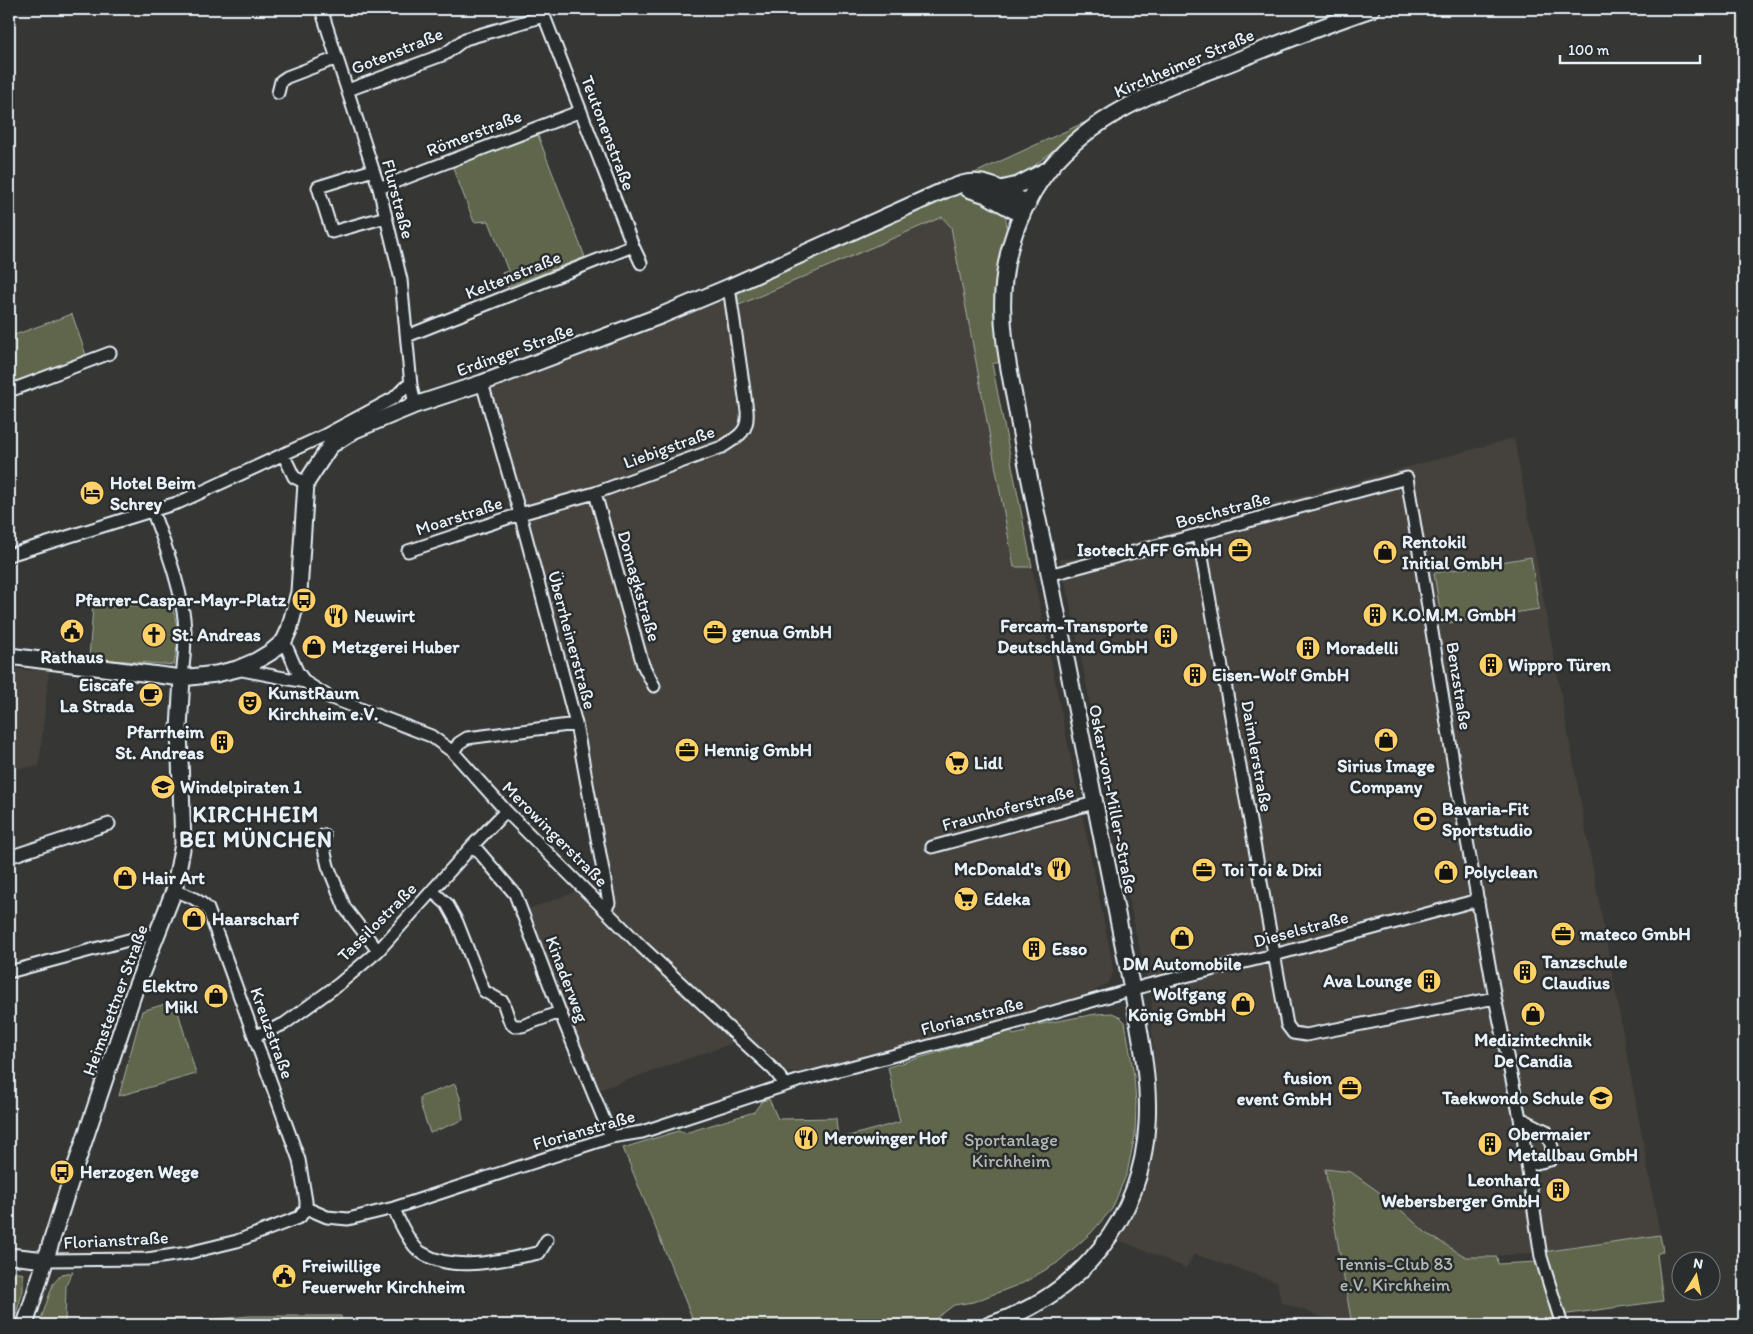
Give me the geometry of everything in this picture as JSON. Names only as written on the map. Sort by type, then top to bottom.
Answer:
[{"type":"street","name":"Flurstraße","points":[[322,9],[379,188],[401,280],[411,385],[415,405]]},
{"type":"street","name":"Kirchheimer Straße","points":[[1025,210],[1037,186],[1050,167],[1096,124],[1132,104],[1167,88],[1372,9]]},
{"type":"street","name":"Gotenstraße","points":[[348,90],[445,54],[465,39],[544,16]]},
{"type":"street","name":"Teutonenstraße","points":[[544,16],[641,263]]},
{"type":"street","points":[[278,93],[281,81],[287,77],[337,58]]},
{"type":"street","name":"Römerstraße","points":[[379,188],[581,111]]},
{"type":"street","points":[[1001,189],[1018,185],[1050,167]]},
{"type":"street","points":[[373,170],[318,186],[332,232],[386,217]]},
{"type":"street","name":"Erdinger Straße","points":[[954,188],[963,184],[978,182],[1001,189],[1025,210]]},
{"type":"street","name":"Erdinger Straße","points":[[284,641],[294,616],[299,592],[306,483],[326,441],[415,405],[482,383],[642,323],[728,287],[947,189],[972,190],[1025,210]]},
{"type":"street","name":"Oskar-von-Miller-Straße","points":[[989,1325],[1028,1310],[1048,1298],[1073,1278],[1110,1236],[1134,1189],[1145,1147],[1148,1107],[1147,1077],[1132,989],[1026,464],[1006,352],[1003,329],[1006,263],[1014,236],[1025,210]]},
{"type":"street","name":"Keltenstraße","points":[[407,336],[633,246]]},
{"type":"street","name":"Liebigstraße","points":[[520,514],[595,493],[722,447],[740,436],[748,420],[748,411],[728,287]]},
{"type":"street","points":[[9,391],[110,353]]},
{"type":"street","name":"Überrheinerstraße","points":[[482,383],[520,514],[576,724],[609,903],[605,909]]},
{"type":"street","points":[[9,555],[180,502],[283,454],[326,441],[394,398],[405,387],[411,385]]},
{"type":"street","points":[[283,454],[294,477],[306,483]]},
{"type":"street","name":"Boschstraße","points":[[1049,575],[1407,478]]},
{"type":"street","name":"Benzstraße","points":[[1407,478],[1456,779],[1495,998],[1520,1118],[1541,1257],[1562,1325]]},
{"type":"street","name":"Domagkstraße","points":[[595,493],[643,665],[654,686]]},
{"type":"street","points":[[152,510],[168,554],[182,609],[185,629],[182,678]]},
{"type":"street","name":"Moarstraße","points":[[408,551],[520,514]]},
{"type":"street","name":"Daimlerstraße","points":[[1198,535],[1287,1024],[1294,1033],[1306,1035],[1495,998]]},
{"type":"street","points":[[9,656],[182,678],[236,669],[256,661],[284,641]]},
{"type":"street","name":"Merowingerstraße","points":[[284,641],[297,670],[305,682],[329,697],[432,736],[453,752],[506,811],[700,1002],[774,1070],[786,1085]]},
{"type":"street","points":[[236,669],[305,682]]},
{"type":"street","name":"Heimstettner Straße","points":[[25,1325],[134,992],[174,891],[183,844],[179,729],[182,678]]},
{"type":"street","points":[[453,752],[459,743],[467,738],[576,724]]},
{"type":"street","name":"Fraunhoferstraße","points":[[932,848],[1094,803]]},
{"type":"street","name":"Tassilostraße","points":[[255,1036],[284,1024],[339,984],[378,951],[506,811]]},
{"type":"street","points":[[9,857],[109,824]]},
{"type":"street","points":[[324,835],[324,849],[328,866],[345,908],[378,951]]},
{"type":"street","name":"Kinaderweg","points":[[473,845],[515,894],[560,1012],[611,1137]]},
{"type":"street","name":"Kreuzstraße","points":[[174,891],[190,895],[208,909],[299,1160],[306,1208]]},
{"type":"street","points":[[432,891],[447,904],[457,922],[484,990],[503,1002],[510,1022],[514,1026],[522,1026],[560,1012]]},
{"type":"street","name":"Dieselstraße","points":[[1132,989],[1274,955],[1478,900]]},
{"type":"street","points":[[9,972],[147,935],[156,937]]},
{"type":"street","name":"Florianstraße","points":[[46,1260],[147,1259],[237,1241],[300,1217],[306,1208],[327,1217],[348,1219],[394,1208],[611,1137],[642,1132],[786,1085],[1132,989]]},
{"type":"street","points":[[1520,1118],[1546,1131],[1552,1147],[1550,1160],[1532,1164],[1526,1161]]},
{"type":"street","points":[[394,1208],[401,1226],[420,1253],[448,1263],[473,1263],[539,1253],[547,1240]]},
{"type":"street","points":[[9,1256],[46,1260]]},
{"type":"shaded area","points":[[956,195],[1111,956],[1113,971],[1110,980],[1105,985],[1083,997],[959,1030],[957,1026],[945,1029],[946,1033],[801,1073],[771,1071],[736,1042],[598,1090],[526,910],[610,879],[595,784],[580,720],[489,386],[574,356]]},
{"type":"shaded area","points":[[1514,438],[1660,1235],[1534,1253],[1466,1258],[1426,1233],[1390,1200],[1351,1172],[1325,1170],[1352,1325],[1343,1325],[1281,1302],[1277,1282],[1194,1254],[1186,1268],[1119,1240],[1145,1183],[1154,1137],[1158,1090],[1152,1034],[1152,997],[1136,935],[1068,593],[1059,559],[1073,559]]},
{"type":"shaded area","points":[[9,668],[32,671],[33,668],[49,670],[39,766],[9,769]]},
{"type":"green space","points":[[1089,121],[1018,179],[964,178],[1081,124]]},
{"type":"green space","points":[[537,133],[585,257],[507,287],[502,273],[508,271],[489,221],[474,222],[452,165]]},
{"type":"green space","points":[[957,191],[967,193],[1003,212],[1007,223],[1000,257],[994,308],[1000,362],[992,364],[1032,567],[1014,567],[951,227],[942,217],[739,305],[736,288],[768,272],[956,195]]},
{"type":"green space","points":[[72,314],[87,358],[9,387],[9,337]]},
{"type":"green space","points":[[1531,557],[1539,609],[1442,624],[1434,573]]},
{"type":"green space","points":[[172,604],[179,635],[174,665],[89,658],[93,607]]},
{"type":"green space","points":[[175,1001],[196,1074],[119,1096],[142,1011]]},
{"type":"green space","name":"Sportanlage Kirchheim","points":[[1112,1013],[1119,1016],[1125,1022],[1134,1076],[1136,1103],[1135,1135],[1127,1173],[1112,1209],[1091,1233],[1057,1263],[1023,1283],[973,1302],[954,1305],[935,1319],[856,1323],[691,1325],[691,1315],[623,1148],[678,1131],[685,1133],[754,1112],[762,1101],[769,1099],[778,1119],[836,1118],[838,1139],[900,1122],[888,1067],[1011,1031],[1013,1035],[1026,1032],[1025,1027],[1096,1014]]},
{"type":"green space","points":[[455,1084],[460,1098],[463,1120],[430,1133],[420,1104],[420,1097]]},
{"type":"green space","name":"Tennis-Club 83 e.V. Kirchheim","points":[[1325,1169],[1351,1172],[1390,1200],[1426,1233],[1466,1257],[1497,1257],[1498,1264],[1538,1262],[1543,1252],[1660,1235],[1663,1251],[1657,1254],[1663,1301],[1554,1316],[1556,1323],[1539,1325],[1352,1325]]},
{"type":"green space","points":[[9,1269],[23,1274],[23,1290],[13,1325],[9,1325]]},
{"type":"green space","points":[[73,1272],[66,1285],[65,1324],[216,1319],[250,1316],[341,1316],[342,1325],[39,1325],[53,1284],[62,1274]]},
{"type":"place","name":"Hotel Beim Schrey","points":[[92,493]]},
{"type":"place","name":"Isotech AFF GmbH","points":[[1240,550]]},
{"type":"place","name":"Rentokil Initial GmbH","points":[[1385,552]]},
{"type":"place","name":"Pfarrer-Caspar-Mayr-Platz","points":[[304,600]]},
{"type":"place","name":"K.O.M.M. GmbH","points":[[1375,615]]},
{"type":"place","name":"Neuwirt","points":[[336,616]]},
{"type":"place","name":"Rathaus","points":[[72,631]]},
{"type":"place","name":"genua GmbH","points":[[715,632]]},
{"type":"place","name":"St. Andreas","points":[[154,635]]},
{"type":"place","name":"Fercam-Transporte Deutschland GmbH","points":[[1166,636]]},
{"type":"place","name":"Metzgerei Huber","points":[[314,647]]},
{"type":"place","name":"Moradelli","points":[[1308,648]]},
{"type":"place","name":"Wippro Türen","points":[[1491,665]]},
{"type":"place","name":"Eisen-Wolf GmbH","points":[[1195,675]]},
{"type":"place","name":"Eiscafe La Strada","points":[[151,695]]},
{"type":"place","name":"KunstRaum Kirchheim e.V.","points":[[250,703]]},
{"type":"place","name":"Sirius Image Company","points":[[1386,740]]},
{"type":"place","name":"Pfarrheim St. Andreas","points":[[222,742]]},
{"type":"place","name":"Hennig GmbH","points":[[687,750]]},
{"type":"place","name":"Lidl","points":[[957,763]]},
{"type":"place","name":"Windelpiraten 1","points":[[163,787]]},
{"type":"place","name":"Bavaria-Fit Sportstudio","points":[[1425,819]]},
{"type":"place","name":"McDonald's","points":[[1059,869]]},
{"type":"place","name":"Toi Toi & Dixi","points":[[1204,870]]},
{"type":"place","name":"Polyclean","points":[[1446,872]]},
{"type":"place","name":"Hair Art","points":[[125,878]]},
{"type":"place","name":"Edeka","points":[[966,899]]},
{"type":"place","name":"Haarscharf","points":[[194,919]]},
{"type":"place","name":"mateco GmbH","points":[[1563,934]]},
{"type":"place","name":"DM Automobile","points":[[1182,938]]},
{"type":"place","name":"Esso","points":[[1034,949]]},
{"type":"place","name":"Tanzschule Claudius","points":[[1525,972]]},
{"type":"place","name":"Ava Lounge","points":[[1429,981]]},
{"type":"place","name":"Elektro Mikl","points":[[216,996]]},
{"type":"place","name":"Wolfgang König GmbH","points":[[1243,1004]]},
{"type":"place","name":"Medizintechnik De Candia","points":[[1533,1014]]},
{"type":"place","name":"fusion event GmbH","points":[[1350,1088]]},
{"type":"place","name":"Taekwondo Schule","points":[[1601,1098]]},
{"type":"place","name":"Merowinger Hof","points":[[806,1138]]},
{"type":"place","name":"Obermaier Metallbau GmbH","points":[[1490,1144]]},
{"type":"place","name":"Herzogen Wege","points":[[62,1172]]},
{"type":"place","name":"Leonhard Webersberger GmbH","points":[[1558,1190]]},
{"type":"place","name":"Freiwillige Feuerwehr Kirchheim","points":[[284,1276]]},
{"type":"district","name":"KIRCHHEIM BEI MÜNCHEN","points":[[256,826]]}]
